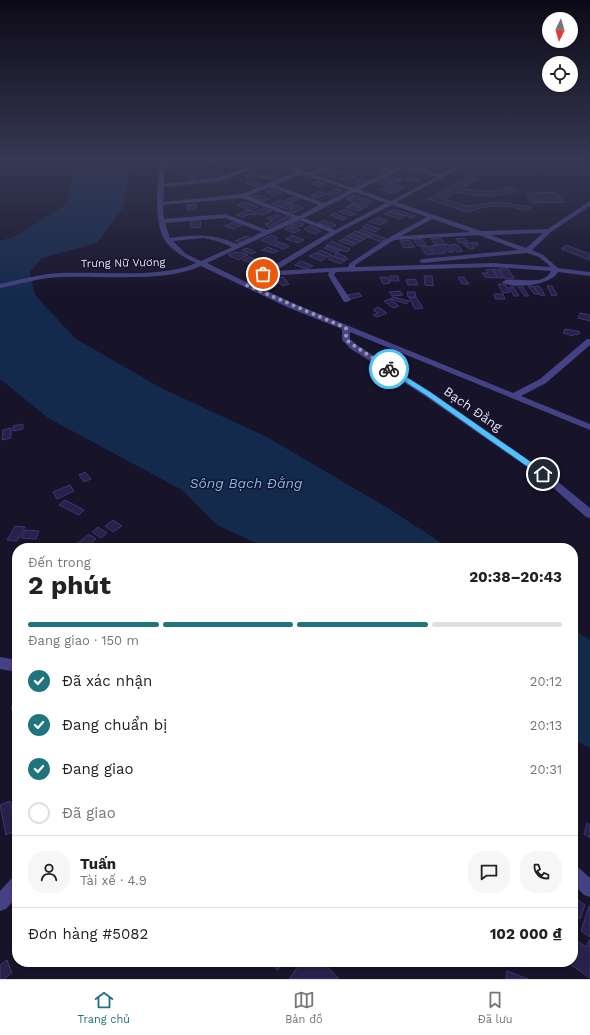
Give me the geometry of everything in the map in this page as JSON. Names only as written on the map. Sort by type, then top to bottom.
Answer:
[{"type":"street","points":[[160,207],[160,217],[164,232],[168,240],[184,255],[246,285],[346,328],[590,427]]},
{"type":"street","points":[[270,207],[334,232]]},
{"type":"street","name":"Trưng Nữ Vương","points":[[0,286],[58,275],[180,272],[202,264],[321,207]]},
{"type":"street","points":[[246,285],[334,232],[384,207]]},
{"type":"street","points":[[402,207],[480,233],[530,252],[546,260],[555,269]]},
{"type":"street","points":[[422,261],[530,252],[549,231],[585,207]]},
{"type":"street","points":[[162,221],[226,216],[267,232]]},
{"type":"street","points":[[351,270],[352,264],[392,238],[431,217]]},
{"type":"street","points":[[392,238],[549,231]]},
{"type":"street","points":[[168,240],[195,236],[208,236],[224,240],[238,247]]},
{"type":"street","points":[[263,274],[291,271],[486,266],[555,269],[590,274]]},
{"type":"street","points":[[505,282],[539,281],[553,276],[555,269]]},
{"type":"street","points":[[333,271],[331,275],[348,300]]},
{"type":"street","name":"Bạch Đằng","points":[[346,328],[346,340],[428,394],[543,474],[590,514]]},
{"type":"street","points":[[513,396],[542,381],[590,341]]},
{"type":"street","points":[[0,663],[12,665]]},
{"type":"street","points":[[578,878],[590,889]]},
{"type":"street","points":[[0,903],[12,890]]},
{"type":"water","name":"Sông Bạch Đằng","points":[[63,207],[123,207],[97,243],[42,258],[30,272],[35,295],[76,339],[161,388],[267,437],[391,510],[441,543],[256,543],[217,525],[182,490],[48,418],[0,379],[0,241],[16,236]]},
{"type":"water","points":[[578,632],[590,640],[590,748],[578,742]]},
{"type":"building","points":[[186,207],[197,207],[197,209],[187,210]]},
{"type":"building","points":[[241,207],[258,207],[250,211]]},
{"type":"building","points":[[282,207],[291,207],[286,209]]},
{"type":"building","points":[[300,207],[304,208],[294,213],[289,211],[293,209],[289,208]]},
{"type":"building","points":[[346,207],[357,207],[363,209],[358,211]]},
{"type":"building","points":[[451,207],[488,207],[477,209],[467,212]]},
{"type":"building","points":[[505,207],[532,207],[527,210]]},
{"type":"building","points":[[264,208],[272,211],[262,215],[254,212]]},
{"type":"building","points":[[344,209],[357,214],[352,216],[339,212]]},
{"type":"building","points":[[394,209],[416,216],[413,218],[391,211]]},
{"type":"building","points":[[247,210],[257,214],[250,214],[243,217],[236,215]]},
{"type":"building","points":[[390,211],[405,216],[400,219],[384,214]]},
{"type":"building","points":[[334,213],[347,218],[343,220],[330,215]]},
{"type":"building","points":[[276,214],[281,216],[272,220],[267,218]]},
{"type":"building","points":[[286,217],[292,219],[283,224],[276,221]]},
{"type":"building","points":[[378,217],[388,221],[380,225],[369,222]]},
{"type":"building","points":[[200,220],[201,227],[191,228],[190,221]]},
{"type":"building","points":[[323,220],[336,225],[331,228],[318,223]]},
{"type":"building","points":[[271,221],[281,225],[278,227],[274,225],[269,228],[266,226],[268,225],[265,224]]},
{"type":"building","points":[[297,221],[304,224],[299,227],[295,225],[293,226],[300,230],[294,233],[284,229],[288,227],[292,229],[294,228],[289,226]]},
{"type":"building","points":[[234,222],[242,225],[233,229],[225,226]]},
{"type":"building","points":[[367,224],[380,229],[375,232],[362,227]]},
{"type":"building","points":[[310,226],[321,231],[315,234],[304,229]]},
{"type":"building","points":[[362,229],[373,234],[369,236],[358,232]]},
{"type":"building","points":[[355,231],[369,236],[364,239],[351,234]]},
{"type":"building","points":[[351,234],[364,239],[361,241],[347,236]]},
{"type":"building","points":[[374,234],[386,239],[381,242],[368,237]]},
{"type":"building","points":[[271,235],[278,238],[274,240],[281,243],[275,246],[261,240]]},
{"type":"building","points":[[292,235],[304,240],[298,243],[286,239]]},
{"type":"building","points":[[246,236],[251,238],[240,243],[235,241]]},
{"type":"building","points":[[347,236],[361,241],[356,244],[343,239]]},
{"type":"building","points":[[441,238],[445,244],[435,245],[431,239]]},
{"type":"building","points":[[464,238],[468,242],[459,243],[456,239]]},
{"type":"building","points":[[343,239],[355,244],[352,246],[339,241]]},
{"type":"building","points":[[413,239],[422,239],[426,245],[418,246]]},
{"type":"building","points":[[409,240],[415,247],[404,248],[400,241]]},
{"type":"building","points":[[332,241],[350,250],[346,252],[326,245]]},
{"type":"building","points":[[477,242],[479,245],[472,245],[475,248],[470,249],[463,244]]},
{"type":"building","points":[[280,243],[289,246],[284,249],[275,246]]},
{"type":"building","points":[[448,244],[454,252],[448,252],[442,245]]},
{"type":"building","points":[[456,244],[463,251],[457,252],[450,245]]},
{"type":"building","points":[[440,245],[446,253],[436,254],[430,246]]},
{"type":"building","points":[[566,245],[590,254],[590,260],[561,249]]},
{"type":"building","points":[[327,246],[340,251],[336,253],[324,248]]},
{"type":"building","points":[[428,246],[434,254],[426,255],[421,247]]},
{"type":"building","points":[[267,247],[278,251],[274,253],[262,250]]},
{"type":"building","points":[[246,248],[256,252],[251,254],[242,250]]},
{"type":"building","points":[[321,250],[332,255],[327,257],[316,253]]},
{"type":"building","points":[[235,252],[242,252],[248,255],[239,260],[228,255]]},
{"type":"building","points":[[315,253],[327,257],[321,261],[309,256]]},
{"type":"building","points":[[337,253],[348,259],[345,260],[333,256]]},
{"type":"building","points":[[333,256],[345,261],[340,264],[328,259]]},
{"type":"building","points":[[249,257],[264,262],[257,266],[243,260]]},
{"type":"building","points":[[301,261],[313,266],[307,269],[295,265]]},
{"type":"building","points":[[492,269],[498,278],[485,277],[482,273],[488,273],[486,270]]},
{"type":"building","points":[[493,269],[498,270],[503,278],[499,278]]},
{"type":"building","points":[[499,269],[508,269],[514,278],[505,279]]},
{"type":"building","points":[[390,276],[398,276],[399,281],[390,281]]},
{"type":"building","points":[[424,276],[432,276],[433,286],[425,285]]},
{"type":"building","points":[[283,277],[289,284],[282,286],[277,279]]},
{"type":"building","points":[[380,277],[387,277],[390,283],[383,284]]},
{"type":"building","points":[[458,277],[464,277],[469,284],[462,284]]},
{"type":"building","points":[[276,279],[280,283],[272,285],[268,281]]},
{"type":"building","points":[[415,279],[418,285],[408,285],[406,280]]},
{"type":"building","points":[[498,284],[505,284],[510,292],[503,293]]},
{"type":"building","points":[[528,286],[533,286],[539,294],[534,294]]},
{"type":"building","points":[[539,286],[545,296],[540,295],[534,287]]},
{"type":"building","points":[[547,286],[552,286],[557,295],[552,296]]},
{"type":"building","points":[[509,287],[514,287],[519,296],[514,296]]},
{"type":"building","points":[[518,287],[523,287],[529,296],[525,296]]},
{"type":"building","points":[[400,291],[403,295],[392,296],[389,292]]},
{"type":"building","points":[[407,292],[415,292],[416,297],[408,297]]},
{"type":"building","points":[[359,293],[362,296],[351,299],[348,295]]},
{"type":"building","points":[[494,294],[503,294],[505,299],[495,299]]},
{"type":"building","points":[[393,297],[409,301],[407,304],[390,299]]},
{"type":"building","points":[[416,297],[423,308],[415,309],[409,298]]},
{"type":"building","points":[[390,299],[399,306],[393,308],[384,301]]},
{"type":"building","points":[[378,307],[387,313],[377,317],[373,315],[378,313],[373,310]]},
{"type":"building","points":[[580,313],[590,315],[590,321],[578,318]]},
{"type":"building","points":[[565,329],[580,332],[578,335],[574,334],[573,336],[563,333]]},
{"type":"building","points":[[23,424],[23,429],[13,431],[13,426]]},
{"type":"building","points":[[11,428],[11,438],[2,440],[3,430]]},
{"type":"building","points":[[85,472],[91,479],[84,482],[79,475]]},
{"type":"building","points":[[70,485],[74,491],[57,499],[53,492]]},
{"type":"building","points":[[65,500],[84,510],[79,515],[59,505]]},
{"type":"building","points":[[113,520],[122,526],[113,532],[105,526]]},
{"type":"building","points":[[15,526],[25,527],[17,541],[7,540]]},
{"type":"building","points":[[98,527],[107,533],[101,538],[92,532]]},
{"type":"building","points":[[25,530],[39,531],[36,539],[21,538]]},
{"type":"building","points":[[89,534],[96,539],[91,543],[78,543]]},
{"type":"building","points":[[10,801],[12,809],[12,832],[6,835],[0,805]]},
{"type":"building","points":[[587,823],[590,825],[590,838],[584,834]]},
{"type":"building","points":[[578,900],[585,905],[580,919],[578,918]]},
{"type":"building","points":[[589,906],[590,907],[590,937],[581,931]]},
{"type":"building","points":[[590,939],[590,978],[574,967],[578,967],[578,941],[586,947]]},
{"type":"building","points":[[7,960],[12,973],[4,979],[0,979],[0,965]]},
{"type":"building","points":[[297,967],[328,967],[339,979],[289,979]]},
{"type":"building","points":[[507,971],[528,979],[506,979]]},
{"type":"way so far","points":[[263,274],[246,285],[346,328],[346,340],[389,369]]},
{"type":"route","points":[[389,369],[428,394],[543,474]]}]
